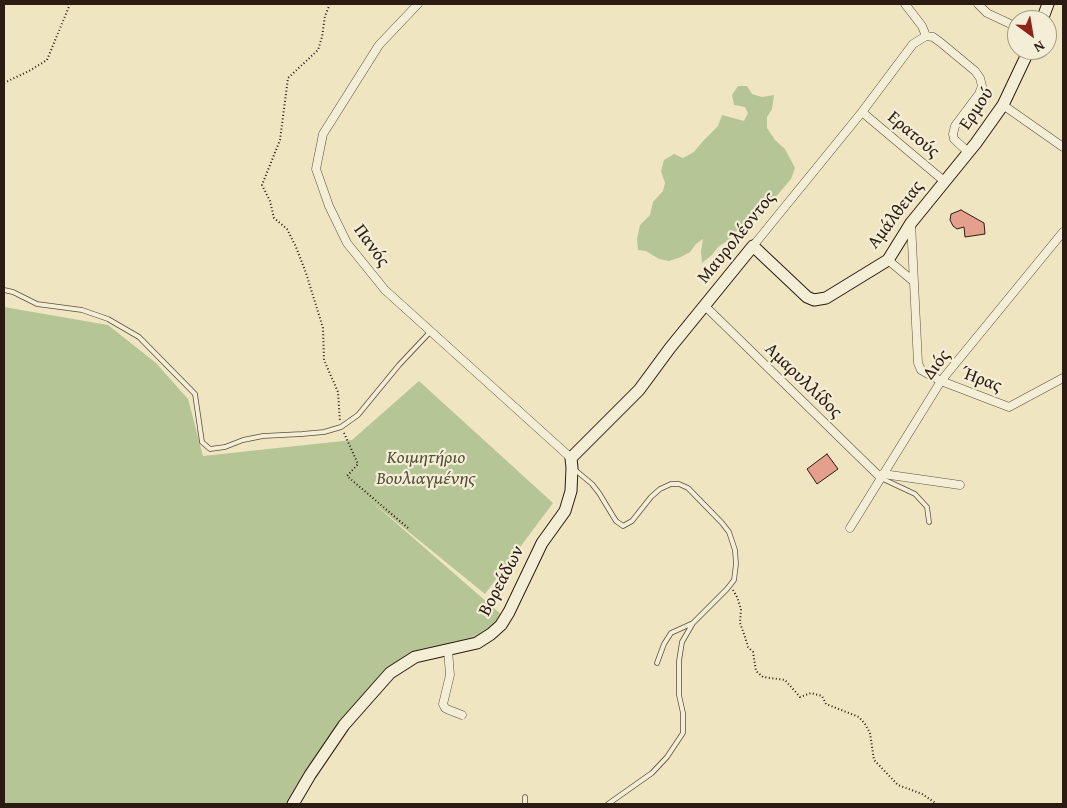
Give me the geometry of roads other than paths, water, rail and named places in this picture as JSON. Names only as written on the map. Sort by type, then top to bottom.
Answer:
[{"type":"street","name":"Πανός","points":[[418,4],[379,45],[323,134],[316,170],[328,206],[347,244],[385,290],[571,463]]},
{"type":"street","points":[[905,4],[922,26],[926,36],[940,42],[980,78],[982,86],[980,94],[954,126],[954,139],[968,152]]},
{"type":"street","points":[[978,4],[987,13],[1007,22]]},
{"type":"street","name":"Μαυρολέοντος","points":[[571,463],[638,390],[862,112],[913,44],[926,36]]},
{"type":"street","name":"Ερμού","points":[[944,181],[1003,105],[1024,60]]},
{"type":"street","points":[[1003,105],[1063,147]]},
{"type":"street","name":"Ερατούς","points":[[862,112],[944,181]]},
{"type":"street","name":"Αμάλθειας","points":[[753,246],[808,297],[814,300],[826,298],[888,260],[911,223],[944,181]]},
{"type":"street","name":"Ήρας","points":[[911,223],[918,363],[921,370],[941,381],[1009,406],[1063,378]]},
{"type":"street","name":"Διός","points":[[850,528],[941,381],[1063,232]]},
{"type":"street","points":[[888,260],[913,281]]},
{"type":"street","name":"Αμαρυλλίδος","points":[[704,306],[882,475]]},
{"type":"street","name":"Βορεάδων","points":[[293,804],[344,724],[399,666],[415,657],[482,641],[496,630],[504,620],[542,543],[565,511],[571,491],[571,463]]},
{"type":"street","points":[[882,475],[960,485]]},
{"type":"street","points":[[448,650],[450,675],[444,704],[445,708],[462,715]]},
{"type":"lane","points":[[4,290],[13,292],[37,304],[82,310],[108,319],[139,337],[195,394],[202,442],[210,449],[225,447],[243,440],[263,436],[324,432],[341,427],[358,415],[399,365],[431,331]]},
{"type":"lane","points":[[571,463],[592,484],[616,521],[623,526],[632,521],[651,497],[660,489],[671,484],[679,484],[688,488],[729,532],[735,550],[734,580],[693,623],[682,642],[679,662],[679,695],[683,713],[684,733],[667,757],[652,773],[608,804]]},
{"type":"lane","points":[[882,475],[915,494],[927,506],[929,522]]},
{"type":"lane","points":[[658,663],[664,644],[671,633],[693,623]]},
{"type":"lane","points":[[525,797],[525,804]]},
{"type":"park label","name":"Κοιμητήριο Βουλιαγμένης","points":[[426,468]]}]
